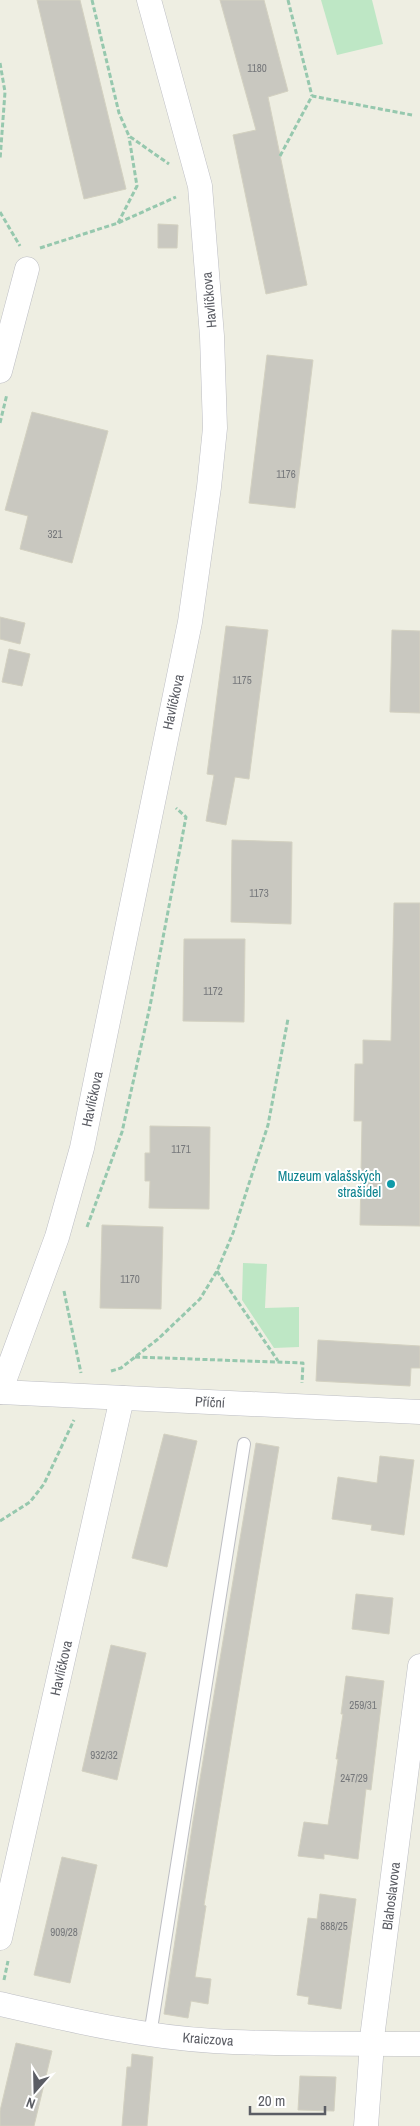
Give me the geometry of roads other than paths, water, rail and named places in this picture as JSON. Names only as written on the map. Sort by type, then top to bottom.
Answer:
[{"type":"street","name":"Havlíčkova","points":[[0,1392],[57,1238],[75,1177],[190,622],[209,487],[214,428],[212,336],[200,186],[149,0]]},
{"type":"street","points":[[0,371],[8,307],[26,261]]},
{"type":"street","name":"Příční","points":[[0,1392],[82,1389],[122,1398],[420,1412]]},
{"type":"street","name":"Havlíčkova","points":[[4,1948],[122,1398]]},
{"type":"street","name":"Blahoslavova","points":[[366,2126],[372,2044],[420,1666]]},
{"type":"street","name":"Kraiczova","points":[[2,1996],[70,2020],[150,2034],[213,2041],[420,2044]]},
{"type":"lane","points":[[150,2034],[244,1444]]},
{"type":"place","name":"Muzeum valašských strašidel","points":[[391,1184]]}]
